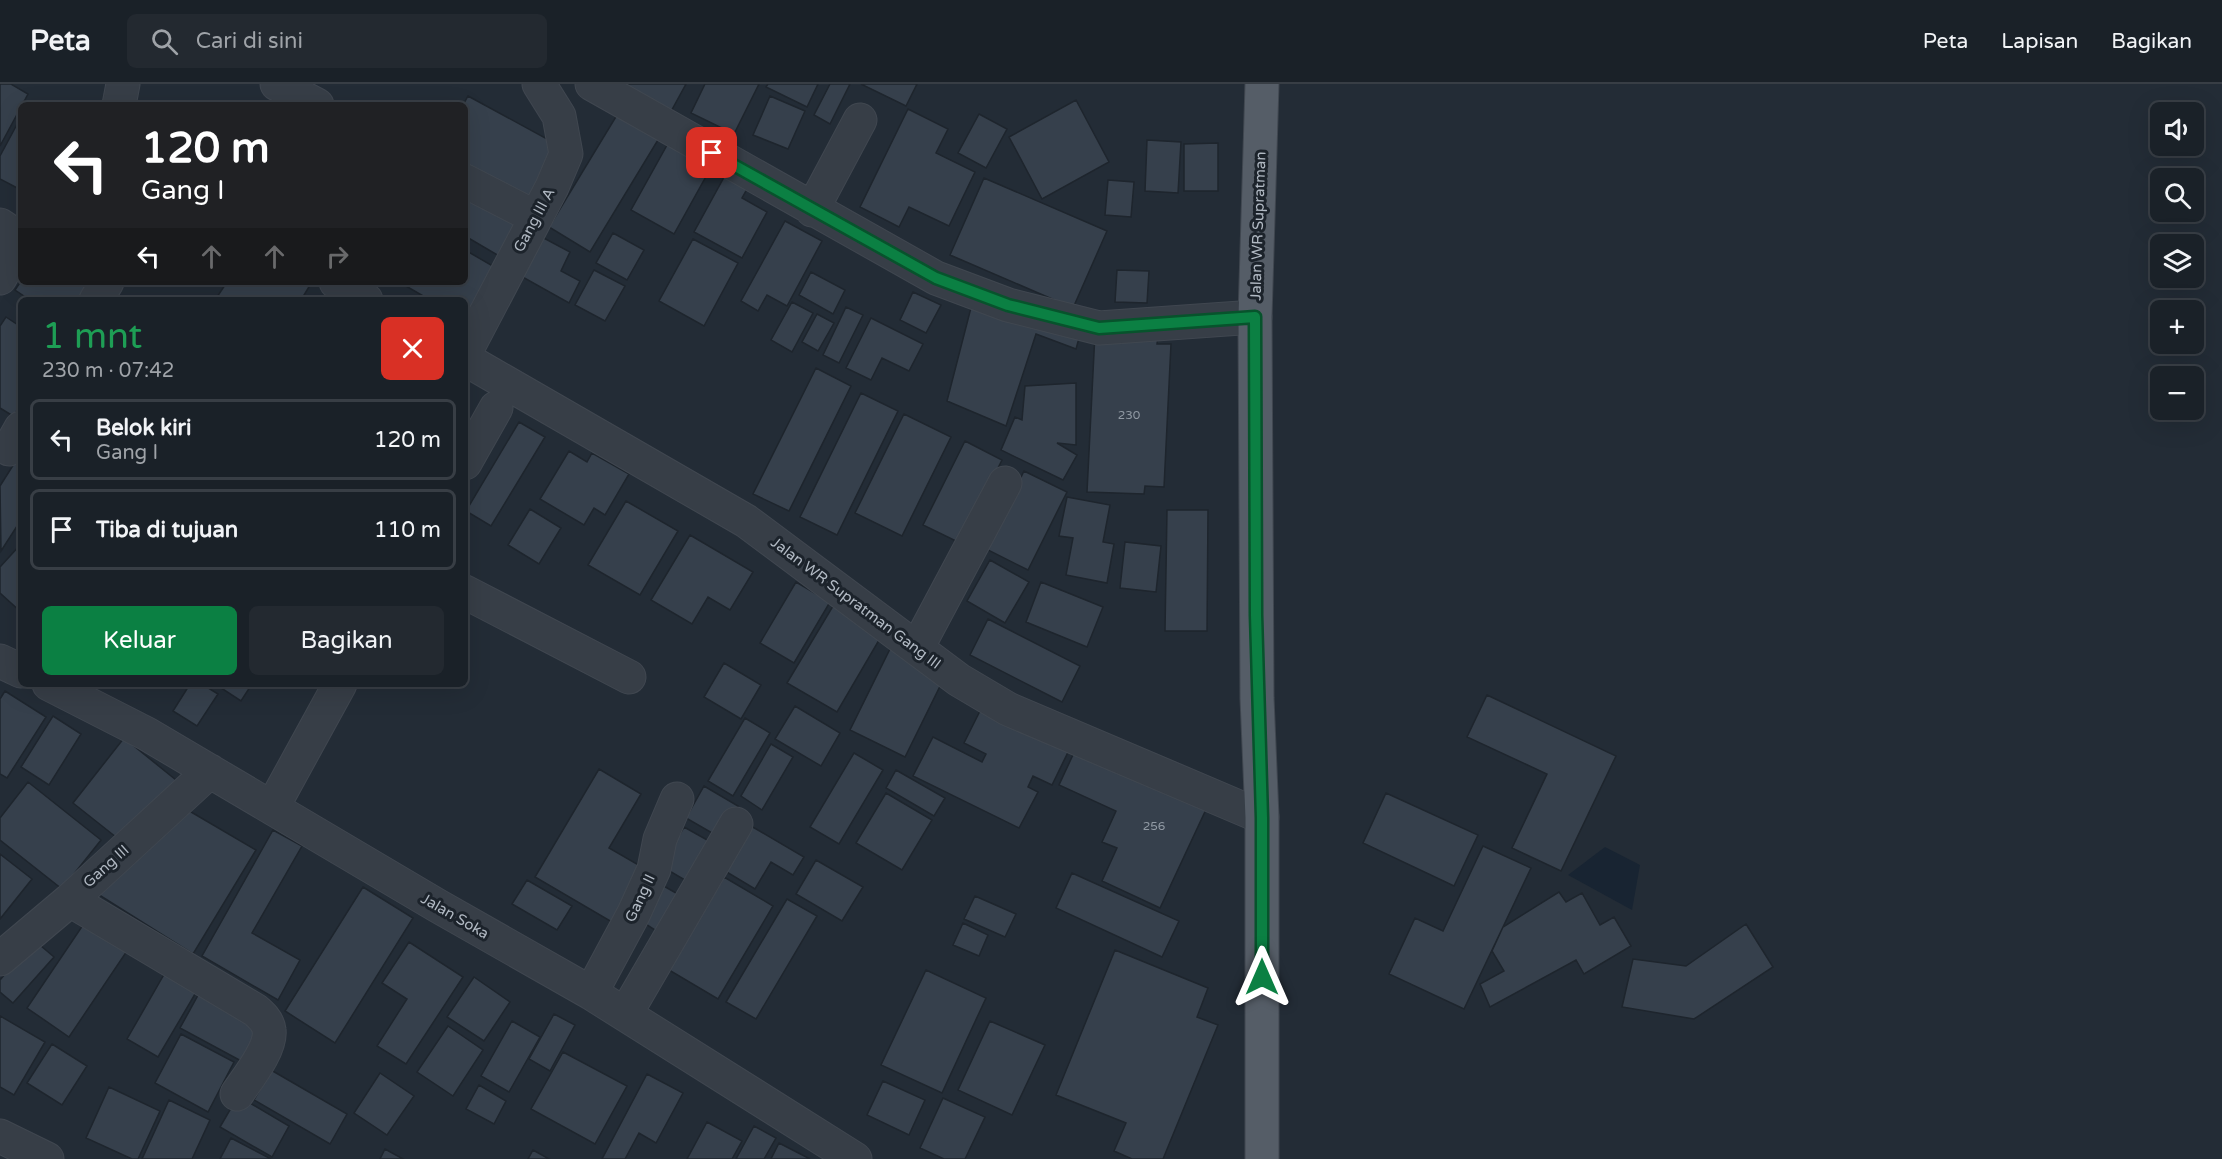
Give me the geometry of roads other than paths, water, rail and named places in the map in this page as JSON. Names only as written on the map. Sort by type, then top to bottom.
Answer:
[{"type":"main road","name":"Jalan WR Supratman","points":[[1262,84],[1255,317],[1257,698],[1262,818],[1262,1159]]},
{"type":"street","points":[[120,102],[123,84]]},
{"type":"street","points":[[277,84],[311,102]]},
{"type":"street","name":"Gang III A","points":[[468,347],[552,188],[566,154],[559,116],[539,84]]},
{"type":"street","points":[[592,84],[936,278],[1008,305],[1099,328],[1255,317]]},
{"type":"street","points":[[812,210],[860,120]]},
{"type":"street","points":[[468,183],[535,217]]},
{"type":"street","points":[[0,225],[6,228],[14,240],[12,254],[0,278]]},
{"type":"street","points":[[341,285],[361,297]]},
{"type":"street","name":"Jalan WR Supratman Gang III","points":[[468,361],[746,521],[959,680],[1008,709],[1262,818]]},
{"type":"street","points":[[468,458],[496,408]]},
{"type":"street","points":[[917,648],[1005,483]]},
{"type":"street","points":[[468,594],[629,677]]},
{"type":"street","points":[[0,661],[18,669]]},
{"type":"street","name":"Jalan Soka","points":[[55,687],[147,734],[438,906],[626,1013],[855,1159]]},
{"type":"street","points":[[272,808],[338,687]]},
{"type":"street","name":"Gang III","points":[[0,959],[69,900],[210,771]]},
{"type":"street","name":"Gang II","points":[[591,993],[634,913],[654,869],[660,839],[677,799]]},
{"type":"street","points":[[626,1013],[736,824]]},
{"type":"street","points":[[69,900],[255,1010],[264,1018],[269,1030],[266,1048],[237,1094]]},
{"type":"street","points":[[0,1136],[47,1159]]},
{"type":"water","points":[[1605,847],[1640,865],[1632,910],[1568,875]]}]
